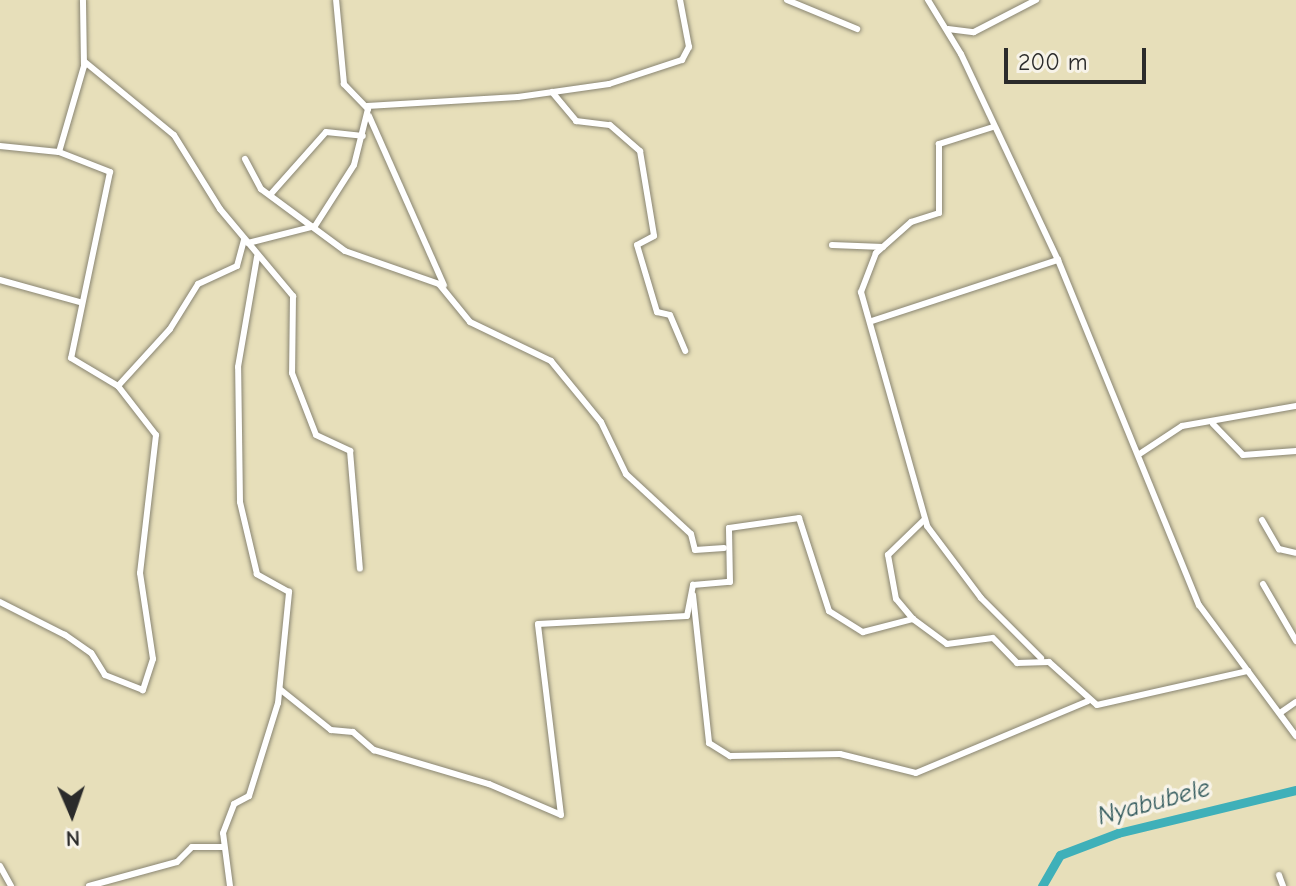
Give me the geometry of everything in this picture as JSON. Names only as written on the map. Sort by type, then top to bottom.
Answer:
[{"type":"street","points":[[59,152],[85,62],[83,0]]},
{"type":"street","points":[[336,0],[344,84],[367,109],[445,288],[470,322],[560,369],[601,422],[626,474],[691,534],[695,550],[724,548]]},
{"type":"street","points":[[367,109],[609,84],[686,58],[680,0]]},
{"type":"street","points":[[790,0],[857,29]]},
{"type":"street","points":[[928,0],[948,29],[1058,260],[1141,453],[1199,605],[1296,736]]},
{"type":"street","points":[[948,29],[974,32],[1036,0]]},
{"type":"street","points":[[85,62],[174,135],[257,257],[293,296],[292,373],[312,430],[350,451],[360,569]]},
{"type":"street","points":[[552,92],[576,121],[610,125],[640,151],[654,236],[637,245],[657,312],[673,319],[685,351]]},
{"type":"street","points":[[246,241],[315,226],[330,212],[363,136],[367,109]]},
{"type":"street","points":[[993,127],[939,144],[939,213],[911,222],[883,247],[861,292],[872,321],[924,520],[981,598],[1088,701]]},
{"type":"street","points":[[270,195],[326,132],[363,136]]},
{"type":"street","points":[[0,146],[59,152],[110,172],[80,302],[71,358],[118,386],[146,417],[157,448],[141,561],[153,659],[143,690],[105,675],[65,635],[0,602]]},
{"type":"street","points":[[245,159],[270,195],[374,266],[445,288]]},
{"type":"street","points":[[118,386],[170,329],[198,284],[237,266],[246,241]]},
{"type":"street","points":[[832,245],[883,247]]},
{"type":"street","points":[[230,886],[223,847],[234,804],[253,787],[281,690],[289,590],[268,583],[255,568],[238,470],[238,367],[257,257]]},
{"type":"street","points":[[872,321],[1058,260]]},
{"type":"street","points":[[0,280],[80,302]]},
{"type":"street","points":[[1141,453],[1182,426],[1213,424],[1296,406]]},
{"type":"street","points":[[1213,424],[1247,456],[1296,451]]},
{"type":"street","points":[[692,588],[730,582],[724,548],[729,528],[803,519],[819,589],[842,624],[870,632],[913,619]]},
{"type":"street","points":[[924,520],[888,555],[896,599],[913,619],[947,644],[993,638],[1017,663],[1041,658]]},
{"type":"street","points":[[1262,520],[1279,549],[1296,553]]},
{"type":"street","points":[[1263,584],[1296,641]]},
{"type":"street","points":[[281,690],[331,730],[353,732],[374,750],[489,784],[558,816],[566,809],[541,690],[538,624],[683,617],[692,588]]},
{"type":"street","points":[[692,588],[709,743],[730,756],[863,756],[916,773],[1088,701],[1134,701],[1248,671]]},
{"type":"street","points":[[1280,713],[1296,702]]},
{"type":"street","points":[[89,886],[177,862],[192,847],[223,847]]},
{"type":"street","points":[[0,866],[11,886]]},
{"type":"street","points":[[1279,875],[1283,886]]},
{"type":"waterway","name":"Nyabubele","points":[[1042,886],[1060,855],[1118,833],[1296,790]]}]
